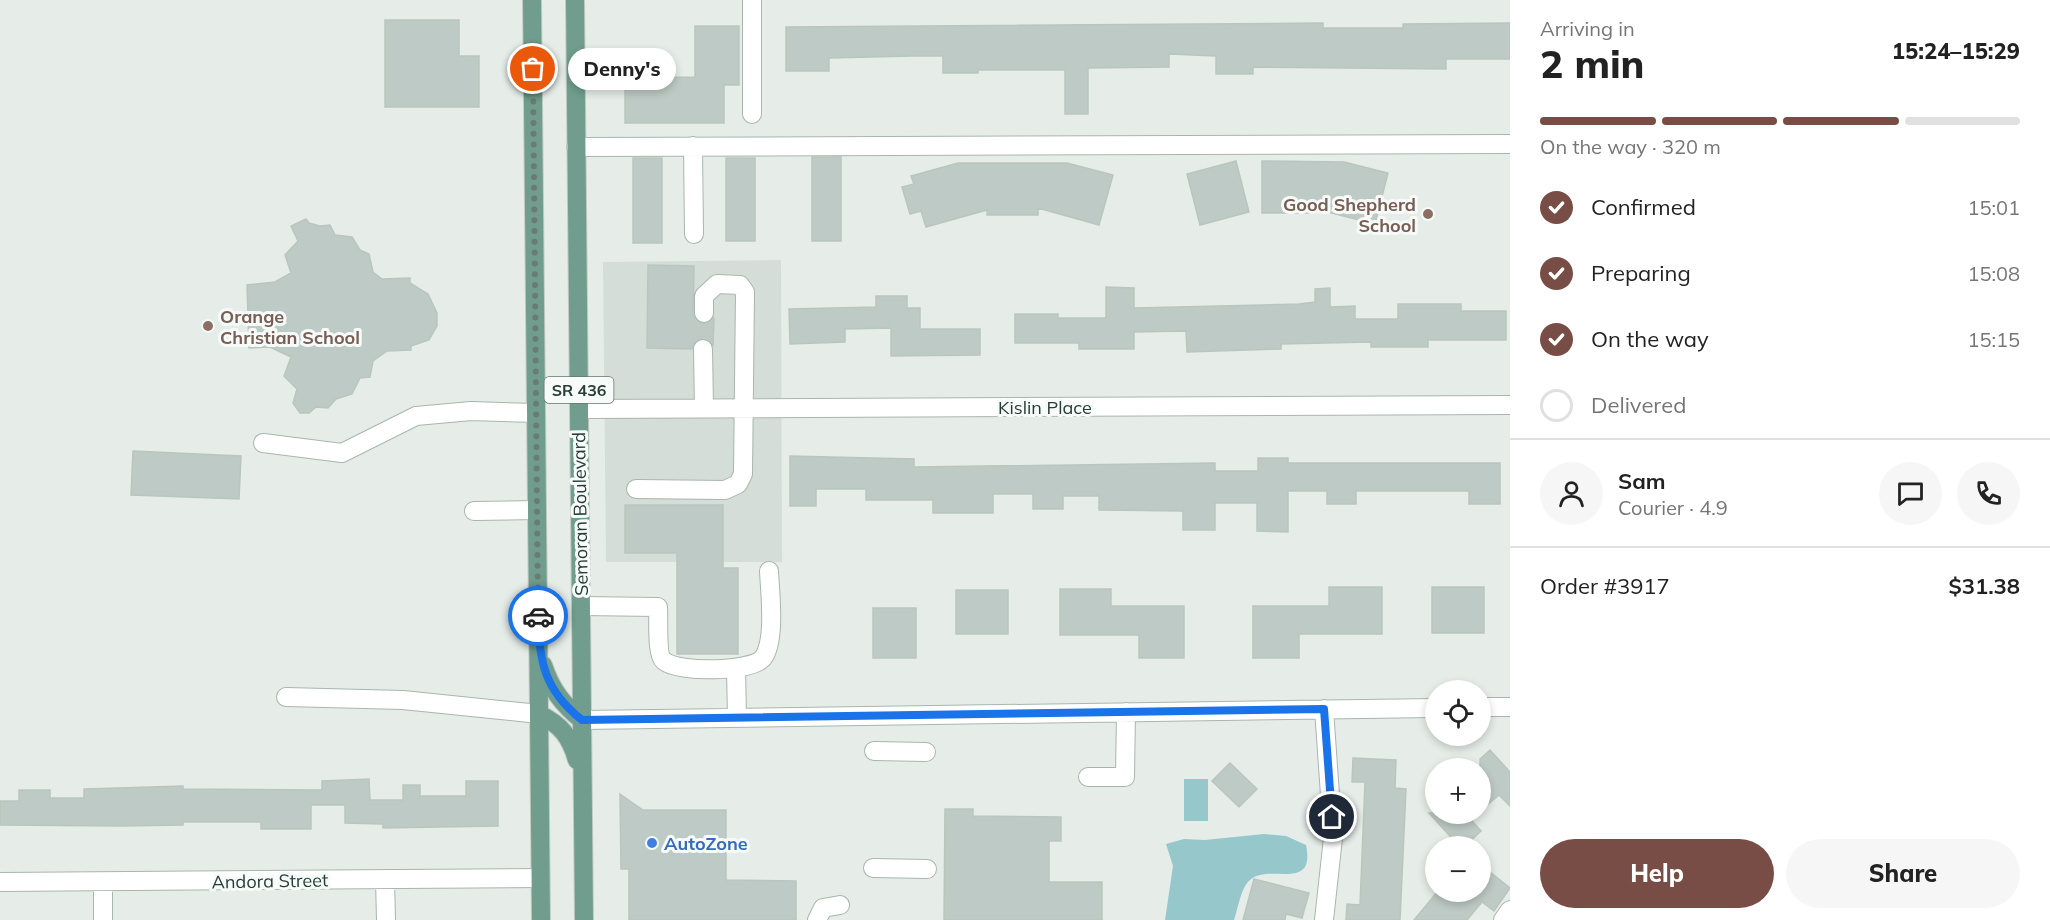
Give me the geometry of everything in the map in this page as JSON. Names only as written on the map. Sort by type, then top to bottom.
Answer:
[{"type":"main road","name":"SR 436","points":[[532,0],[540,920]]},
{"type":"main road","name":"Semoran Boulevard","points":[[575,0],[584,920]]},
{"type":"main road","points":[[539,652],[550,685],[566,708],[582,720]]},
{"type":"main road","points":[[539,714],[559,724],[572,740],[583,779]]},
{"type":"street","points":[[752,0],[752,114]]},
{"type":"street","points":[[576,147],[1510,144]]},
{"type":"street","points":[[693,146],[694,234]]},
{"type":"street","points":[[636,489],[725,490],[738,484],[743,474],[745,292],[740,285],[717,284],[708,289],[704,296],[704,313]]},
{"type":"street","points":[[703,349],[704,408]]},
{"type":"street","name":"Kislin Place","points":[[579,409],[1510,405]]},
{"type":"street","points":[[263,443],[342,453],[416,416],[471,411],[536,413]]},
{"type":"street","points":[[474,511],[537,510]]},
{"type":"street","points":[[581,606],[658,607],[660,654],[664,661],[676,666],[707,669],[752,666],[763,658],[770,639],[770,571]]},
{"type":"street","points":[[736,668],[737,718]]},
{"type":"street","points":[[286,697],[403,700],[539,714]]},
{"type":"street","points":[[1491,707],[1510,707]]},
{"type":"street","points":[[582,720],[1425,708]]},
{"type":"street","points":[[1324,709],[1333,838],[1324,920]]},
{"type":"street","points":[[1088,777],[1125,777],[1126,712]]},
{"type":"street","points":[[874,751],[926,752]]},
{"type":"street","points":[[873,868],[927,869]]},
{"type":"street","name":"Andora Street","points":[[0,882],[540,878]]},
{"type":"street","points":[[385,879],[386,920]]},
{"type":"street","points":[[103,883],[104,920]]},
{"type":"street","points":[[817,920],[823,908],[840,904]]},
{"type":"street","points":[[1503,920],[1510,910]]},
{"type":"shaded area","points":[[781,260],[782,562],[606,562],[603,262]]},
{"type":"water","points":[[1184,779],[1208,779],[1208,821],[1184,821]]},
{"type":"water","points":[[1264,834],[1286,836],[1306,845],[1307,859],[1304,868],[1289,874],[1268,874],[1250,880],[1242,893],[1234,920],[1165,920],[1173,866],[1166,844],[1184,839],[1205,840]]},
{"type":"building","points":[[385,20],[459,20],[459,56],[479,56],[479,107],[385,107]]},
{"type":"building","points":[[1323,23],[1323,28],[1403,28],[1403,24],[1510,23],[1510,59],[1446,59],[1446,69],[1253,67],[1253,74],[1216,74],[1216,56],[1169,54],[1169,67],[1088,68],[1088,114],[1065,114],[1065,70],[978,70],[978,73],[943,73],[943,56],[913,56],[829,58],[829,71],[786,71],[786,27]]},
{"type":"building","points":[[695,26],[739,26],[739,85],[724,85],[724,123],[625,123],[625,78],[695,77]]},
{"type":"building","points":[[812,157],[841,157],[841,241],[812,241]]},
{"type":"building","points":[[633,158],[662,158],[662,243],[633,243]]},
{"type":"building","points":[[726,158],[755,158],[755,241],[726,241]]},
{"type":"building","points":[[1236,161],[1249,212],[1200,225],[1187,174]]},
{"type":"building","points":[[1262,161],[1344,162],[1388,173],[1375,224],[1312,208],[1312,213],[1262,213]]},
{"type":"building","points":[[958,163],[1067,163],[1113,175],[1099,225],[1038,208],[1038,215],[987,215],[987,210],[926,227],[921,211],[910,214],[902,187],[914,184],[911,176]]},
{"type":"building","points":[[306,219],[309,223],[320,226],[330,225],[335,235],[352,237],[360,250],[369,254],[373,272],[382,279],[410,278],[410,283],[428,294],[437,313],[437,326],[429,340],[411,346],[411,350],[387,351],[373,361],[370,377],[360,378],[352,394],[336,399],[328,408],[316,407],[309,413],[300,413],[293,403],[297,389],[284,376],[291,357],[270,347],[249,348],[247,285],[275,282],[291,273],[285,255],[298,241],[291,226]]},
{"type":"building","points":[[648,265],[694,266],[693,314],[695,319],[703,324],[714,318],[713,345],[709,340],[702,338],[694,343],[692,349],[647,348]]},
{"type":"building","points":[[1106,287],[1134,288],[1134,308],[1299,304],[1315,302],[1315,289],[1330,288],[1330,307],[1355,306],[1355,319],[1398,319],[1398,304],[1461,304],[1461,311],[1506,311],[1506,340],[1428,340],[1428,347],[1371,347],[1371,342],[1281,344],[1281,349],[1187,352],[1186,331],[1134,332],[1134,349],[1079,349],[1079,343],[1015,343],[1015,314],[1058,314],[1058,318],[1106,318]]},
{"type":"building","points":[[876,296],[907,296],[907,308],[920,308],[920,329],[980,329],[980,355],[891,356],[891,328],[845,329],[845,342],[790,344],[789,309],[876,307]]},
{"type":"building","points":[[133,451],[241,456],[239,499],[131,495]]},
{"type":"building","points":[[790,456],[914,459],[914,467],[1215,463],[1215,471],[1258,471],[1258,458],[1288,458],[1288,463],[1500,463],[1500,504],[1469,504],[1469,491],[1356,491],[1356,504],[1327,504],[1327,491],[1288,491],[1288,532],[1257,531],[1257,503],[1215,503],[1215,530],[1183,530],[1183,511],[1099,510],[1099,496],[1063,496],[1063,509],[1033,509],[1033,494],[993,494],[993,513],[933,513],[933,500],[866,500],[866,489],[816,489],[816,506],[790,506]]},
{"type":"building","points":[[625,505],[723,505],[723,568],[738,568],[738,654],[677,654],[677,553],[625,553]]},
{"type":"building","points":[[1329,587],[1382,587],[1382,634],[1299,634],[1299,658],[1253,658],[1253,606],[1329,606]]},
{"type":"building","points":[[1432,587],[1484,587],[1484,633],[1432,633]]},
{"type":"building","points":[[1060,589],[1111,589],[1111,606],[1184,606],[1184,658],[1139,658],[1139,635],[1060,635]]},
{"type":"building","points":[[956,590],[1008,590],[1008,634],[956,634]]},
{"type":"building","points":[[873,608],[916,608],[916,658],[873,658]]},
{"type":"building","points":[[1490,750],[1510,772],[1510,806],[1499,795],[1491,802],[1491,758],[1481,758]]},
{"type":"building","points":[[1353,758],[1396,760],[1395,788],[1406,789],[1400,920],[1346,920],[1347,904],[1360,905],[1365,782],[1352,782]]},
{"type":"building","points":[[1230,763],[1257,789],[1239,807],[1212,781]]},
{"type":"building","points":[[369,779],[370,800],[403,800],[403,785],[420,785],[420,796],[466,796],[466,781],[498,781],[498,826],[383,828],[383,824],[345,823],[345,805],[311,805],[311,829],[261,829],[261,822],[183,822],[183,825],[121,826],[0,825],[0,801],[19,801],[19,790],[50,790],[50,798],[84,798],[84,789],[183,786],[183,789],[322,790],[322,781]]},
{"type":"building","points":[[620,794],[643,810],[726,810],[726,880],[796,881],[796,920],[629,920],[629,869],[621,869]]},
{"type":"building","points":[[945,809],[973,809],[973,816],[1061,817],[1061,841],[1049,841],[1049,882],[1102,882],[1102,920],[944,920]]},
{"type":"building","points":[[1439,824],[1475,824],[1481,831],[1476,836],[1450,836]]},
{"type":"building","points":[[1491,873],[1510,888],[1494,911],[1482,902],[1491,902]]},
{"type":"building","points":[[1254,879],[1309,893],[1302,918],[1286,914],[1285,920],[1243,920]]},
{"type":"building","points":[[1429,902],[1482,902],[1467,920],[1414,920]]},
{"type":"tunnel","points":[[703,349],[704,313]]},
{"type":"way so far","points":[[533,69],[538,616]]},
{"type":"place","name":"Denny's","points":[[533,69]]},
{"type":"place","name":"Good Shepherd School","points":[[1428,214]]},
{"type":"place","name":"Orange Christian School","points":[[208,326]]},
{"type":"place","name":"AutoZone","points":[[652,843]]},
{"type":"route","points":[[538,616],[539,652],[550,685],[566,708],[582,720],[1324,709],[1332,817]]}]
